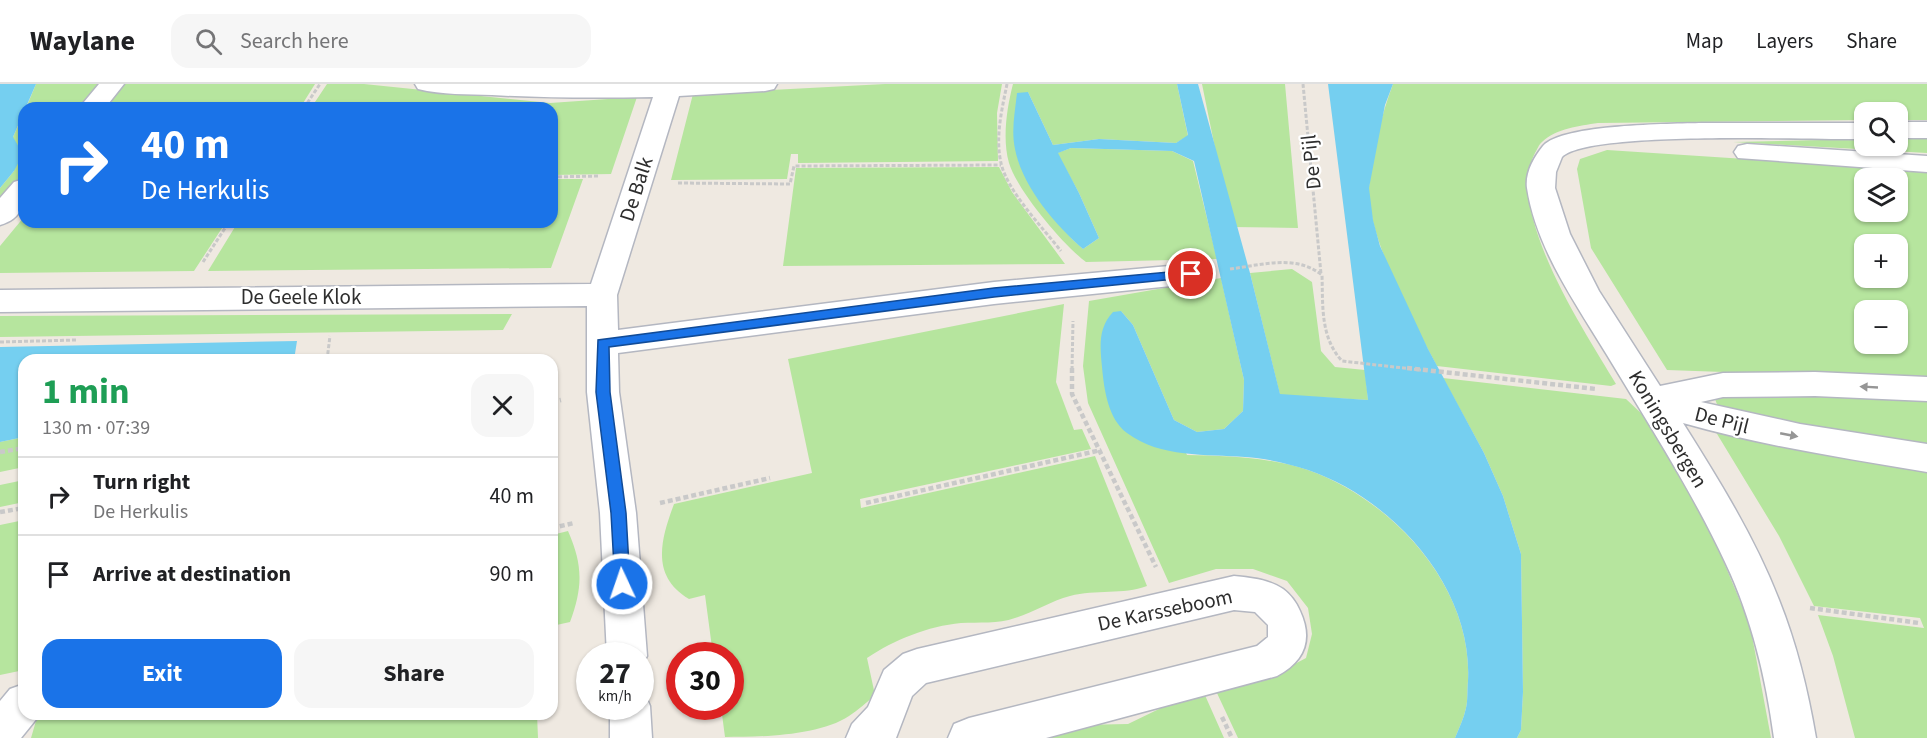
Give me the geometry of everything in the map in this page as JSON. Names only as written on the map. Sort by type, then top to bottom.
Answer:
[{"type":"street","points":[[97,102],[112,84]]},
{"type":"street","points":[[427,84],[508,90],[765,84]]},
{"type":"street","name":"De Balk","points":[[626,642],[618,513],[603,392],[602,295],[669,87]]},
{"type":"street","points":[[1908,130],[1927,130]]},
{"type":"street","name":"Koningsbergen","points":[[1795,738],[1788,690],[1768,619],[1742,559],[1704,489],[1577,281],[1553,226],[1541,185],[1545,165],[1556,148],[1575,141],[1650,134],[1854,131]]},
{"type":"street","points":[[1575,141],[1927,164]]},
{"type":"street","points":[[0,216],[18,195]]},
{"type":"street","points":[[603,343],[994,293],[1191,274]]},
{"type":"street","name":"De Geele Klok","points":[[0,301],[602,295]]},
{"type":"street","name":"De Pijl","points":[[1649,398],[1723,385],[1815,384],[1927,390]]},
{"type":"street","name":"De Pijl","points":[[1649,398],[1726,422],[1927,458]]},
{"type":"street","name":"De Karsseboom","points":[[867,738],[881,725],[886,716],[892,690],[899,678],[917,667],[1234,593],[1263,597],[1278,609],[1286,622],[1289,635],[1284,647],[1275,657],[1263,663],[969,738]]},
{"type":"street","points":[[0,732],[18,710]]},
{"type":"street","points":[[630,720],[631,738]]},
{"type":"path","points":[[308,102],[320,84]]},
{"type":"path","points":[[1006,84],[1000,116],[1001,165],[1028,208],[1068,259],[1074,285],[1072,394],[1101,450],[1174,606]]},
{"type":"path","name":"De Pijl","points":[[1304,84],[1327,342],[1334,354],[1342,361],[1649,398]]},
{"type":"path","points":[[638,183],[790,184],[794,166],[1001,165]]},
{"type":"path","points":[[1225,270],[1290,262],[1309,265],[1322,275]]},
{"type":"path","points":[[320,336],[332,336],[328,354]]},
{"type":"path","points":[[0,342],[83,340]]},
{"type":"path","points":[[0,452],[18,449]]},
{"type":"path","points":[[866,503],[1101,450]]},
{"type":"path","points":[[0,512],[18,509]]},
{"type":"path","points":[[1760,601],[1920,623]]},
{"type":"green space","points":[[36,84],[102,84],[86,102],[28,102]]},
{"type":"green space","points":[[121,84],[315,84],[304,102],[105,102]]},
{"type":"green space","points":[[327,84],[364,84],[540,102],[315,102]]},
{"type":"green space","points":[[885,84],[1002,84],[997,113],[998,161],[798,163],[798,154],[791,154],[787,179],[671,180],[693,94]]},
{"type":"green space","points":[[1013,84],[1177,84],[1188,136],[1176,143],[1099,139],[1053,145],[1028,92],[1040,200],[1083,249],[1099,238],[1079,193],[1057,153],[1071,148],[1172,151],[1193,161],[1217,259],[1086,262],[1076,254],[1031,202],[1009,163],[1006,123]]},
{"type":"green space","points":[[1202,84],[1285,84],[1298,228],[1231,227]]},
{"type":"green space","points":[[1393,84],[1927,84],[1927,120],[1908,120],[1908,102],[1854,102],[1854,120],[1598,123],[1561,131],[1542,142],[1535,153],[1528,178],[1530,207],[1539,239],[1569,304],[1616,384],[1611,386],[1437,366],[1393,278],[1375,229],[1370,207],[1369,187],[1381,122]]},
{"type":"green space","points":[[637,97],[611,174],[558,175],[558,102]]},
{"type":"green space","points":[[18,126],[18,180],[0,201],[0,188],[14,171],[13,137]]},
{"type":"green space","points":[[1908,138],[1927,138],[1927,153],[1908,152]]},
{"type":"green space","points":[[1854,139],[1854,149],[1733,142]]},
{"type":"green space","points":[[1607,150],[1881,168],[1854,168],[1854,222],[1908,222],[1908,170],[1927,171],[1927,379],[1667,370],[1591,248],[1577,169],[1580,159]]},
{"type":"green space","points":[[999,167],[1012,192],[1065,264],[783,266],[796,168]]},
{"type":"green space","points":[[558,179],[583,179],[551,268],[208,271],[234,228],[558,228]]},
{"type":"green space","points":[[18,224],[18,228],[222,228],[194,271],[0,273],[0,246]]},
{"type":"green space","points":[[1292,269],[1312,282],[1321,351],[1335,367],[1365,370],[1368,400],[1280,395],[1250,273]]},
{"type":"green space","points":[[1221,278],[1244,380],[1243,411],[1224,429],[1197,432],[1174,420],[1133,325],[1121,311],[1187,455],[1263,460],[1308,470],[1370,502],[1422,551],[1442,581],[1457,613],[1466,646],[1467,702],[1455,738],[1238,738],[1216,691],[1272,676],[1306,658],[1312,634],[1308,608],[1287,581],[1253,569],[1216,569],[1169,583],[1088,403],[1083,366],[1089,301]]},
{"type":"green space","points":[[1064,304],[1056,382],[1074,430],[1082,429],[1091,449],[860,499],[861,508],[1095,456],[1147,586],[1138,589],[1080,594],[1063,598],[1009,620],[961,623],[936,627],[912,635],[888,645],[867,658],[875,695],[849,716],[822,728],[789,734],[725,737],[723,720],[744,720],[744,642],[711,642],[705,595],[689,599],[668,579],[662,556],[665,530],[674,504],[812,473],[788,359]]},
{"type":"green space","points":[[512,314],[503,330],[0,337],[0,316]]},
{"type":"green space","points":[[1443,378],[1626,399],[1643,415],[1703,512],[1750,625],[1771,738],[1517,738],[1521,730],[1523,692],[1521,554],[1503,496],[1484,453]]},
{"type":"green space","points":[[1721,395],[1927,399],[1927,449],[1885,444],[1718,407],[1715,399]]},
{"type":"green space","points":[[1714,429],[1927,462],[1927,738],[1855,738],[1833,656],[1818,615],[1924,628],[1920,618],[1814,606],[1779,536]]},
{"type":"green space","points":[[18,438],[18,468],[0,472],[0,442]]},
{"type":"green space","points":[[18,481],[18,503],[0,507],[0,485]]},
{"type":"green space","points":[[18,521],[18,671],[0,675],[0,525]]},
{"type":"green space","points":[[568,531],[580,576],[570,622],[558,625],[558,534]]},
{"type":"green space","points":[[1204,693],[1224,738],[1030,738],[1080,725],[1128,724],[1159,709],[1176,695]]},
{"type":"green space","points":[[36,720],[537,720],[538,738],[31,738]]},
{"type":"water","points":[[0,84],[36,84],[28,102],[18,102],[18,125],[13,137],[18,146],[18,163],[0,188]]},
{"type":"water","points":[[1177,84],[1198,84],[1250,273],[1280,394],[1368,400],[1328,84],[1393,84],[1385,105],[1369,188],[1373,220],[1380,246],[1428,349],[1484,453],[1503,496],[1521,554],[1523,692],[1521,730],[1517,738],[1455,738],[1466,708],[1468,681],[1466,646],[1457,612],[1442,581],[1422,551],[1370,502],[1308,470],[1285,464],[1253,458],[1184,453],[1154,447],[1127,433],[1115,420],[1106,394],[1101,345],[1102,331],[1108,318],[1113,312],[1121,311],[1133,325],[1174,420],[1197,432],[1224,429],[1243,411],[1244,380],[1194,161],[1172,151],[1071,148],[1058,153],[1099,238],[1083,249],[1041,204],[1019,163],[1013,135],[1017,93],[1028,92],[1053,145],[1099,139],[1176,143],[1188,135]]},
{"type":"water","points":[[297,341],[295,354],[18,354],[18,438],[0,442],[0,347]]},
{"type":"route","points":[[622,584],[618,513],[603,392],[603,343],[994,293],[1191,274]]}]
